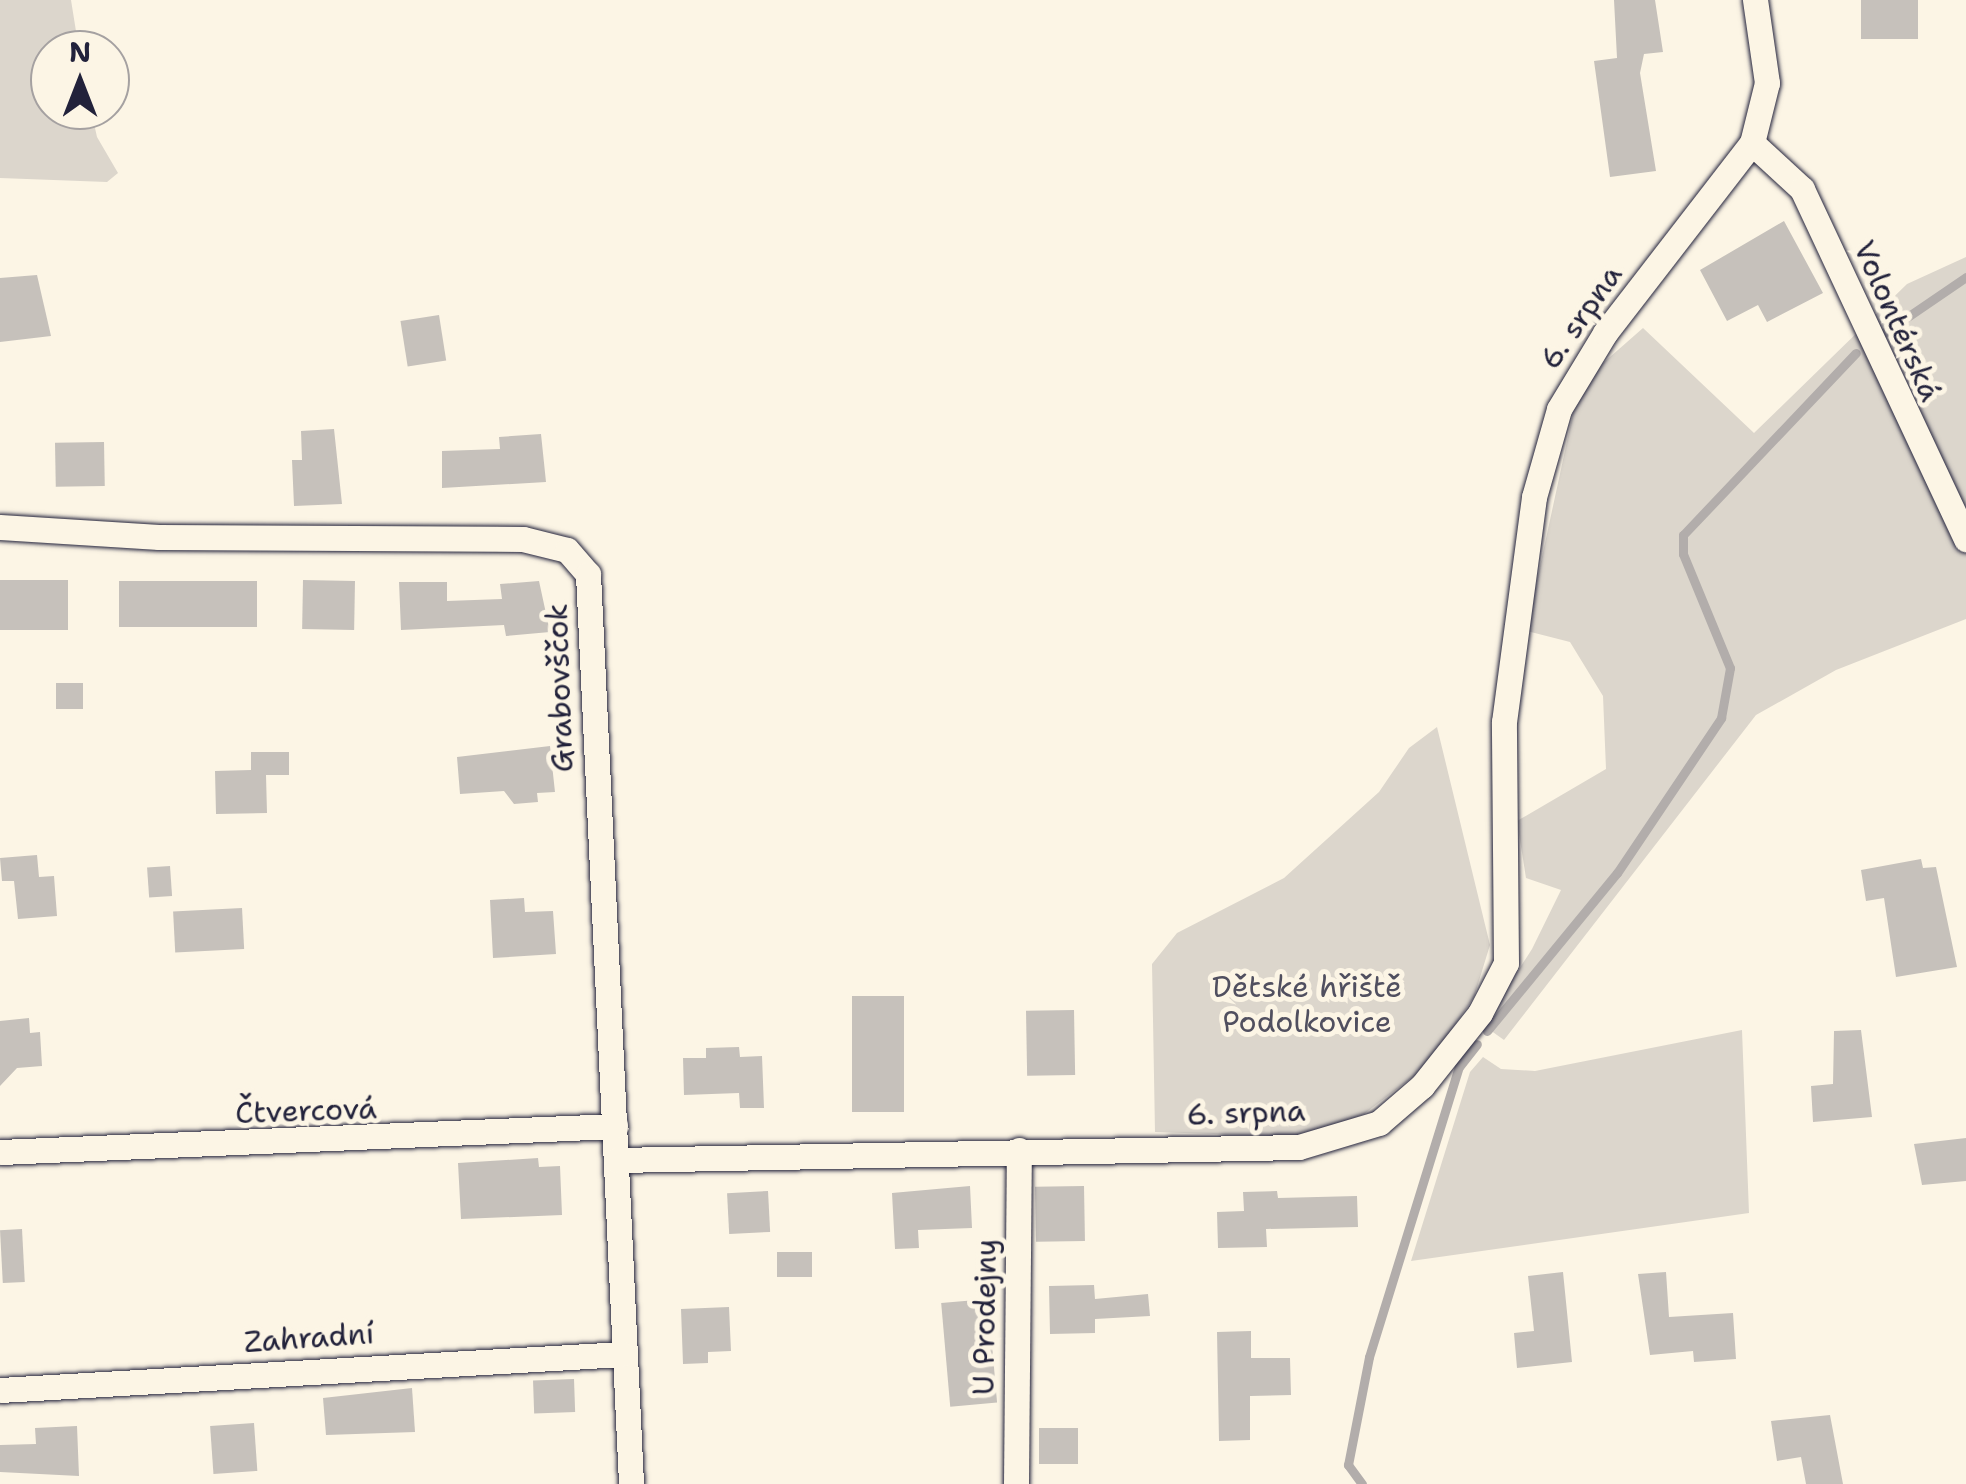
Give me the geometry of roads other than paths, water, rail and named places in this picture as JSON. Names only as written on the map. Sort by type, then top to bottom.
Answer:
[{"type":"street","name":"6. srpna","points":[[616,1160],[1299,1147],[1342,1139],[1400,1106],[1464,1034],[1506,963],[1508,687],[1534,497],[1559,409],[1604,333],[1752,143],[1767,83],[1755,0]]},
{"type":"street","name":"Volontérská","points":[[1752,143],[1802,188],[1966,539]]},
{"type":"street","name":"Grabovščok","points":[[0,527],[159,537],[523,540],[567,550],[588,574],[593,628],[616,1160]]},
{"type":"street","name":"Čtvercová","points":[[0,1152],[615,1126]]},
{"type":"street","name":"U Prodejny","points":[[1016,1484],[1018,1150]]},
{"type":"street","points":[[616,1160],[630,1484]]},
{"type":"street","name":"Zahradní","points":[[0,1390],[622,1354]]},
{"type":"waterway","points":[[1881,335],[1966,277]]},
{"type":"waterway","points":[[1487,1031],[1617,873],[1721,718],[1730,668],[1683,554],[1683,535],[1856,353]]},
{"type":"waterway","points":[[1362,1484],[1348,1465],[1369,1357],[1459,1067],[1477,1044]]},
{"type":"park label","name":"Dětské hřiště Podolkovice","points":[[1307,1004]]}]
